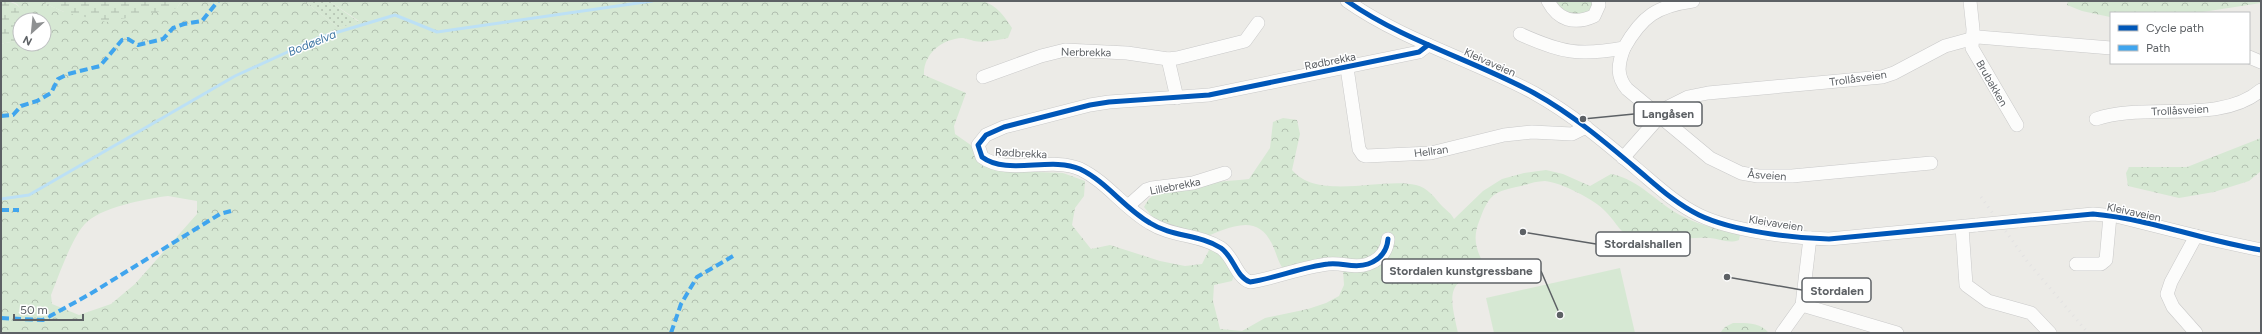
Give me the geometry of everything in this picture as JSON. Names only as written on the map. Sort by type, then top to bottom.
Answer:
[{"type":"street","name":"Kleivaveien","points":[[1347,1],[1428,45],[1527,90],[1551,103],[1586,127],[1669,196],[1700,215],[1736,226],[1810,238],[1829,239],[2093,214],[2110,216],[2261,250]]},
{"type":"street","points":[[1548,1],[1554,12],[1562,17],[1574,21],[1584,20],[1594,16],[1599,5],[1598,1]]},
{"type":"street","name":"Åsveien","points":[[1693,1],[1666,6],[1647,17],[1632,34],[1624,48],[1619,62],[1620,79],[1635,96],[1710,158],[1742,173],[1758,176],[1792,176],[1931,163]]},
{"type":"street","points":[[1970,1],[1973,29],[1971,38]]},
{"type":"street","name":"Nerbrekka","points":[[983,77],[1041,56],[1065,50],[1127,53],[1168,59],[1241,43],[1249,39],[1258,23]]},
{"type":"street","points":[[1520,34],[1560,51],[1600,52],[1624,48]]},
{"type":"street","name":"Trollåsveien","points":[[1623,158],[1659,117],[1677,101],[1708,93],[1882,77],[1894,73],[1945,46],[1971,38],[2110,48]]},
{"type":"street","name":"Brubakken","points":[[1971,38],[1972,48],[2017,125]]},
{"type":"street","name":"Rødbrekka","points":[[1388,240],[1386,250],[1376,260],[1369,264],[1354,266],[1329,264],[1250,282],[1241,276],[1232,258],[1222,249],[1204,240],[1162,229],[1150,224],[1097,180],[1079,169],[1065,166],[993,164],[982,157],[978,144],[986,134],[1004,127],[1090,105],[1131,100],[1177,98],[1209,94],[1347,68],[1419,52],[1428,45]]},
{"type":"street","points":[[2250,57],[2261,62]]},
{"type":"street","points":[[1168,59],[1177,98]]},
{"type":"street","name":"Hellran","points":[[1347,68],[1359,149],[1363,155],[1366,156],[1432,153],[1504,135],[1532,132],[1572,134],[1586,127]]},
{"type":"street","name":"Trollåsveien","points":[[2096,119],[2117,114],[2211,109],[2255,96],[2261,90]]},
{"type":"street","name":"Lillebrekka","points":[[1128,206],[1146,190],[1193,183],[1225,173]]},
{"type":"street","points":[[2076,264],[2101,264],[2106,260],[2110,216]]},
{"type":"street","points":[[1962,227],[1966,285],[1988,301],[2031,313],[2050,333]]},
{"type":"street","points":[[2196,236],[2171,282],[2167,294],[2173,308],[2196,333]]},
{"type":"street","points":[[1782,333],[1802,305],[1810,238]]},
{"type":"street","points":[[1802,305],[1897,333]]},
{"type":"green space","points":[[1,1],[6,1],[15,4],[24,12],[12,12],[12,42],[1,44]]},
{"type":"green space","points":[[11,1],[40,1],[64,12],[177,8],[181,1],[304,1],[339,28],[359,21],[329,1],[982,1],[996,8],[1006,19],[1012,28],[1008,38],[982,42],[962,38],[947,41],[930,54],[925,67],[924,75],[966,93],[954,126],[955,134],[1008,171],[1063,173],[1085,181],[1084,196],[1075,208],[1072,225],[1091,249],[1110,245],[1160,261],[1185,266],[1202,264],[1209,250],[1223,253],[1234,275],[1232,281],[1214,285],[1213,301],[1220,329],[1242,331],[1265,318],[1308,309],[1326,303],[1339,296],[1344,285],[1343,269],[1286,272],[1279,262],[1272,244],[1265,234],[1258,228],[1249,225],[1240,225],[1199,239],[1156,221],[1144,207],[1151,197],[1159,192],[1170,189],[1198,184],[1249,179],[1270,148],[1273,122],[1283,118],[1297,120],[1300,134],[1292,170],[1303,179],[1318,184],[1334,186],[1402,183],[1420,186],[1430,193],[1454,219],[1483,191],[1502,179],[1524,173],[1546,170],[1563,174],[1590,186],[1611,174],[1622,177],[1631,181],[1665,206],[1684,217],[1740,235],[1739,240],[1732,242],[1710,238],[1655,241],[1637,239],[1622,231],[1610,216],[1594,202],[1577,192],[1552,182],[1542,181],[1499,192],[1490,199],[1477,226],[1476,246],[1487,270],[1463,279],[1453,291],[1453,309],[1458,333],[1,333],[1,44],[12,42],[12,52],[52,52],[52,12],[24,12],[17,4]],"holes":[[[168,196],[197,201],[197,214],[135,284],[111,304],[79,315],[52,304],[51,295],[74,239],[84,225],[100,213],[123,205]]]},
{"type":"green space","points":[[40,1],[181,1],[177,8],[106,22],[64,12]]},
{"type":"green space","points":[[304,1],[329,1],[359,22],[339,28]]},
{"type":"green space","points":[[1551,1],[1595,1],[1591,14],[1574,18]]},
{"type":"green space","points":[[2068,1],[2261,1],[2261,3],[2202,12],[2110,12],[2110,17],[2082,11],[2067,5]]},
{"type":"green space","points":[[2261,138],[2261,171],[2249,181],[2214,192],[2179,198],[2128,186],[2126,173],[2129,167],[2187,167]]},
{"type":"green space","points":[[1620,268],[1635,333],[1494,333],[1486,298]]},
{"type":"green space","points":[[1733,323],[1748,323],[1757,325],[1769,333],[1720,333],[1725,327]]},
{"type":"waterway","name":"Bodøelva","points":[[1,199],[29,195],[235,76],[318,38],[395,15],[437,32],[652,1]]},
{"type":"railway","points":[[1981,197],[2027,261],[2088,333]]},
{"type":"marked path","points":[[1,116],[13,115],[21,106],[37,101],[51,93],[58,79],[68,74],[100,66],[122,40],[128,39],[138,45],[163,39],[173,28],[184,24],[202,21],[218,1]]},
{"type":"marked path","points":[[1,210],[19,210]]},
{"type":"marked path","points":[[1,318],[43,320],[90,294],[220,214],[231,211]]},
{"type":"marked path","points":[[671,333],[681,304],[697,277],[733,256]]},
{"type":"cycle path","points":[[1347,1],[1392,28],[1511,81],[1548,101],[1588,129],[1682,206],[1713,221],[1762,233],[1829,239],[2093,214],[2135,220],[2261,250]]},
{"type":"cycle path","points":[[1388,239],[1386,248],[1382,255],[1368,264],[1358,266],[1333,264],[1318,265],[1250,282],[1241,276],[1229,256],[1221,248],[1204,240],[1158,228],[1132,210],[1090,174],[1080,169],[1056,164],[1016,166],[992,162],[982,157],[978,145],[986,135],[1004,127],[1090,105],[1109,102],[1209,95],[1419,52],[1428,45]]},
{"type":"place","name":"Langåsen","points":[[1583,119]]},
{"type":"place","name":"Stordalshallen","points":[[1523,232]]},
{"type":"place","name":"Stordalen","points":[[1727,277]]},
{"type":"place","name":"Stordalen kunstgressbane","points":[[1560,315]]}]
